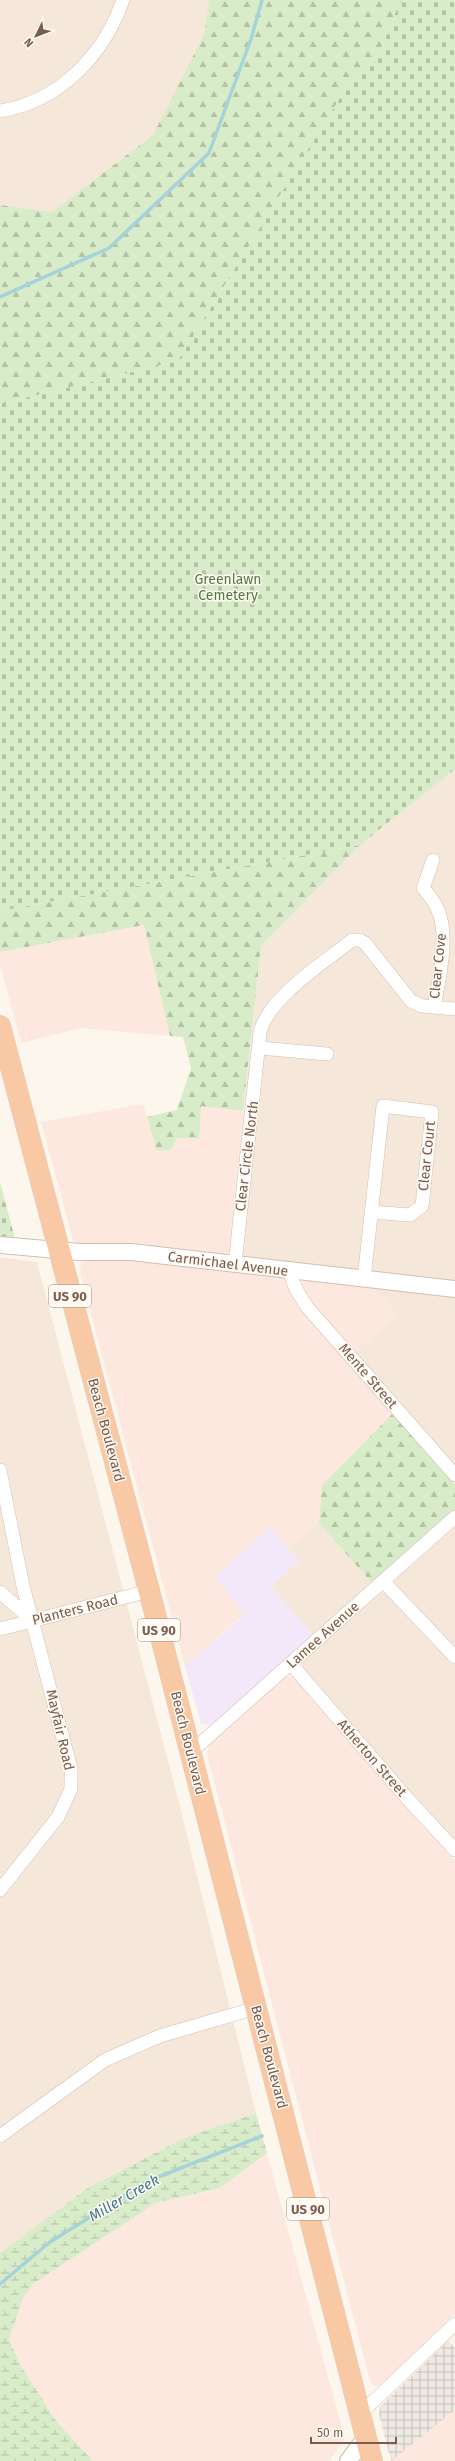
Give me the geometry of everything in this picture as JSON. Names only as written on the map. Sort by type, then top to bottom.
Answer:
[{"type":"highway","name":"Beach Boulevard","points":[[0,1026],[191,1752],[361,2413],[372,2461]]},
{"type":"street","points":[[0,111],[16,108],[36,101],[76,74],[104,41],[116,20],[123,0]]},
{"type":"street","name":"Clear Cove","points":[[433,860],[423,888],[438,908],[442,924],[443,938],[434,1007]]},
{"type":"street","name":"Clear Circle North","points":[[235,1264],[263,1022],[272,1006],[352,940],[360,940],[365,943],[411,1001],[422,1006],[434,1007]]},
{"type":"street","points":[[434,1007],[455,1009]]},
{"type":"street","points":[[260,1048],[327,1054]]},
{"type":"street","name":"Clear Court","points":[[364,1279],[371,1212],[383,1106],[432,1112],[422,1206],[410,1216],[371,1212]]},
{"type":"street","name":"Carmichael Avenue","points":[[0,1245],[58,1251],[131,1252],[289,1272],[455,1289]]},
{"type":"street","name":"Mente Street","points":[[289,1272],[296,1289],[307,1307],[455,1475]]},
{"type":"street","name":"Mayfair Road","points":[[0,1470],[23,1586],[71,1769],[71,1789],[58,1817],[0,1890]]},
{"type":"street","name":"Lamee Avenue","points":[[191,1752],[455,1517]]},
{"type":"street","points":[[383,1581],[455,1657]]},
{"type":"street","points":[[0,1592],[33,1621]]},
{"type":"street","name":"Planters Road","points":[[0,1629],[149,1592]]},
{"type":"street","name":"Atherton Street","points":[[290,1664],[406,1797],[455,1850]]},
{"type":"street","points":[[0,2136],[105,2060],[160,2036],[256,2008]]},
{"type":"street","points":[[361,2413],[455,2324]]},
{"type":"street","points":[[348,2461],[366,2437]]},
{"type":"shaded area","points":[[0,0],[118,0],[97,42],[76,65],[56,83],[19,104],[0,108]]},
{"type":"shaded area","points":[[129,0],[209,0],[204,34],[153,135],[52,212],[0,205],[0,119],[27,111],[62,91],[84,75],[113,36],[125,15]]},
{"type":"shaded area","points":[[455,769],[455,1282],[228,1257],[261,946],[360,845]]},
{"type":"shaded area","points":[[144,925],[170,1036],[81,1028],[21,1043],[0,964],[0,952]]},
{"type":"shaded area","points":[[143,1104],[156,1150],[177,1138],[201,1105],[243,1111],[228,1257],[80,1245],[73,1240],[41,1122]]},
{"type":"shaded area","points":[[0,1257],[37,1262],[177,1795],[256,2113],[184,2138],[89,2187],[0,2253]]},
{"type":"shaded area","points":[[92,1258],[162,1261],[284,1278],[303,1308],[394,1412],[322,1485],[319,1523],[288,1548],[270,1527],[215,1577],[245,1614],[185,1667],[80,1272],[81,1263]]},
{"type":"shaded area","points":[[308,1279],[371,1285],[397,1315],[354,1353],[307,1299],[301,1287],[303,1281]]},
{"type":"shaded area","points":[[371,1285],[455,1295],[455,1468],[354,1352],[397,1315]]},
{"type":"shaded area","points":[[319,1523],[372,1583],[313,1636],[271,1586],[299,1561],[288,1548]]},
{"type":"shaded area","points":[[455,1524],[455,1650],[392,1584],[392,1578]]},
{"type":"shaded area","points":[[270,1527],[299,1561],[271,1586],[313,1636],[214,1723],[209,1725],[201,1723],[185,1667],[245,1615],[215,1577]]},
{"type":"shaded area","points":[[379,1593],[387,1593],[455,1665],[455,1840],[394,1776],[302,1667],[303,1660]]},
{"type":"shaded area","points":[[292,1676],[299,1678],[455,1861],[455,2314],[381,2385],[374,2386],[370,2381],[207,1754],[209,1744],[282,1678]]},
{"type":"shaded area","points":[[267,2153],[345,2439],[329,2461],[93,2461],[56,2421],[20,2364],[9,2340],[22,2300],[33,2284],[156,2203],[220,2188]]},
{"type":"shaded area","points":[[448,2341],[455,2348],[455,2410],[391,2461],[379,2414],[380,2407]]},
{"type":"shaded area","points":[[455,2410],[455,2461],[391,2461]]},
{"type":"green space","points":[[209,0],[405,0],[399,4],[379,54],[343,93],[178,361],[0,404],[0,205],[52,212],[153,135],[204,34]]},
{"type":"green space","name":"Greenlawn Cemetery","points":[[405,0],[455,0],[455,769],[360,845],[0,911],[0,404],[178,361],[343,93],[379,54],[399,4]]},
{"type":"green space","points":[[360,845],[261,946],[243,1111],[201,1106],[199,1138],[177,1138],[170,1151],[156,1150],[147,1117],[177,1110],[191,1068],[183,1037],[170,1036],[144,925],[0,952],[0,911]]},
{"type":"green space","points":[[0,1182],[15,1239],[0,1237]]},
{"type":"green space","points":[[394,1412],[455,1484],[455,1510],[372,1583],[319,1523],[322,1485]]},
{"type":"green space","points":[[256,2113],[267,2153],[220,2188],[156,2203],[33,2284],[22,2300],[9,2340],[20,2364],[56,2421],[93,2461],[0,2461],[0,2253],[89,2187],[184,2138]]},
{"type":"waterway","points":[[0,297],[109,248],[209,153],[251,39],[262,0]]},
{"type":"waterway","name":"Miller Creek","points":[[0,2284],[50,2242],[148,2181],[262,2136]]}]
